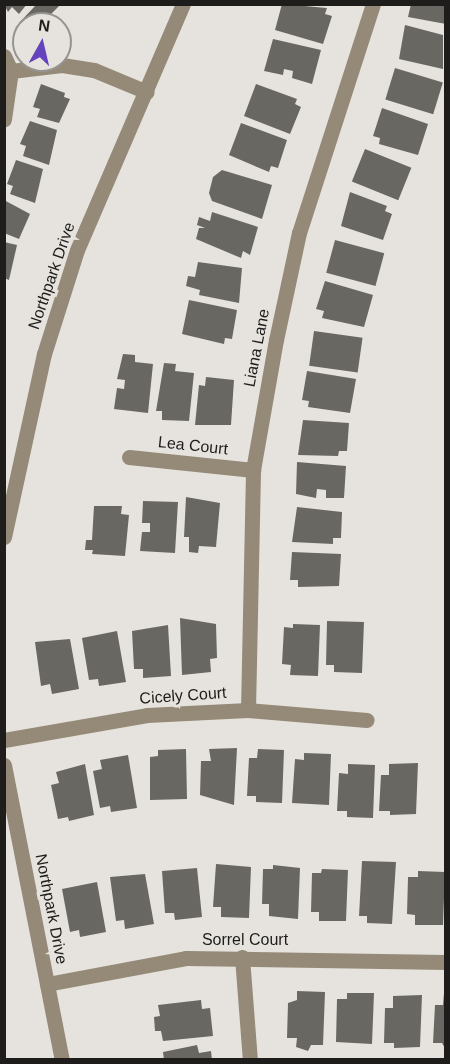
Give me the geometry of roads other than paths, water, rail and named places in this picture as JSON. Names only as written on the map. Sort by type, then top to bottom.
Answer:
[{"type":"street","name":"Northpark Drive","points":[[4,537],[7,505],[44,354],[77,249],[147,92],[183,4]]},
{"type":"street","name":"Liana Lane","points":[[248,710],[253,470],[299,233],[373,4]]},
{"type":"street","points":[[4,56],[11,70],[4,119]]},
{"type":"street","points":[[11,70],[62,65],[94,70],[147,92]]},
{"type":"street","name":"Lea Court","points":[[129,457],[253,470]]},
{"type":"street","name":"Cicely Court","points":[[4,740],[147,715],[248,710],[366,720]]},
{"type":"street","name":"Northpark Drive","points":[[4,765],[62,1059]]},
{"type":"street","points":[[242,957],[250,1059]]},
{"type":"street","name":"Sorrel Court","points":[[47,984],[186,958],[242,957],[446,962]]}]
